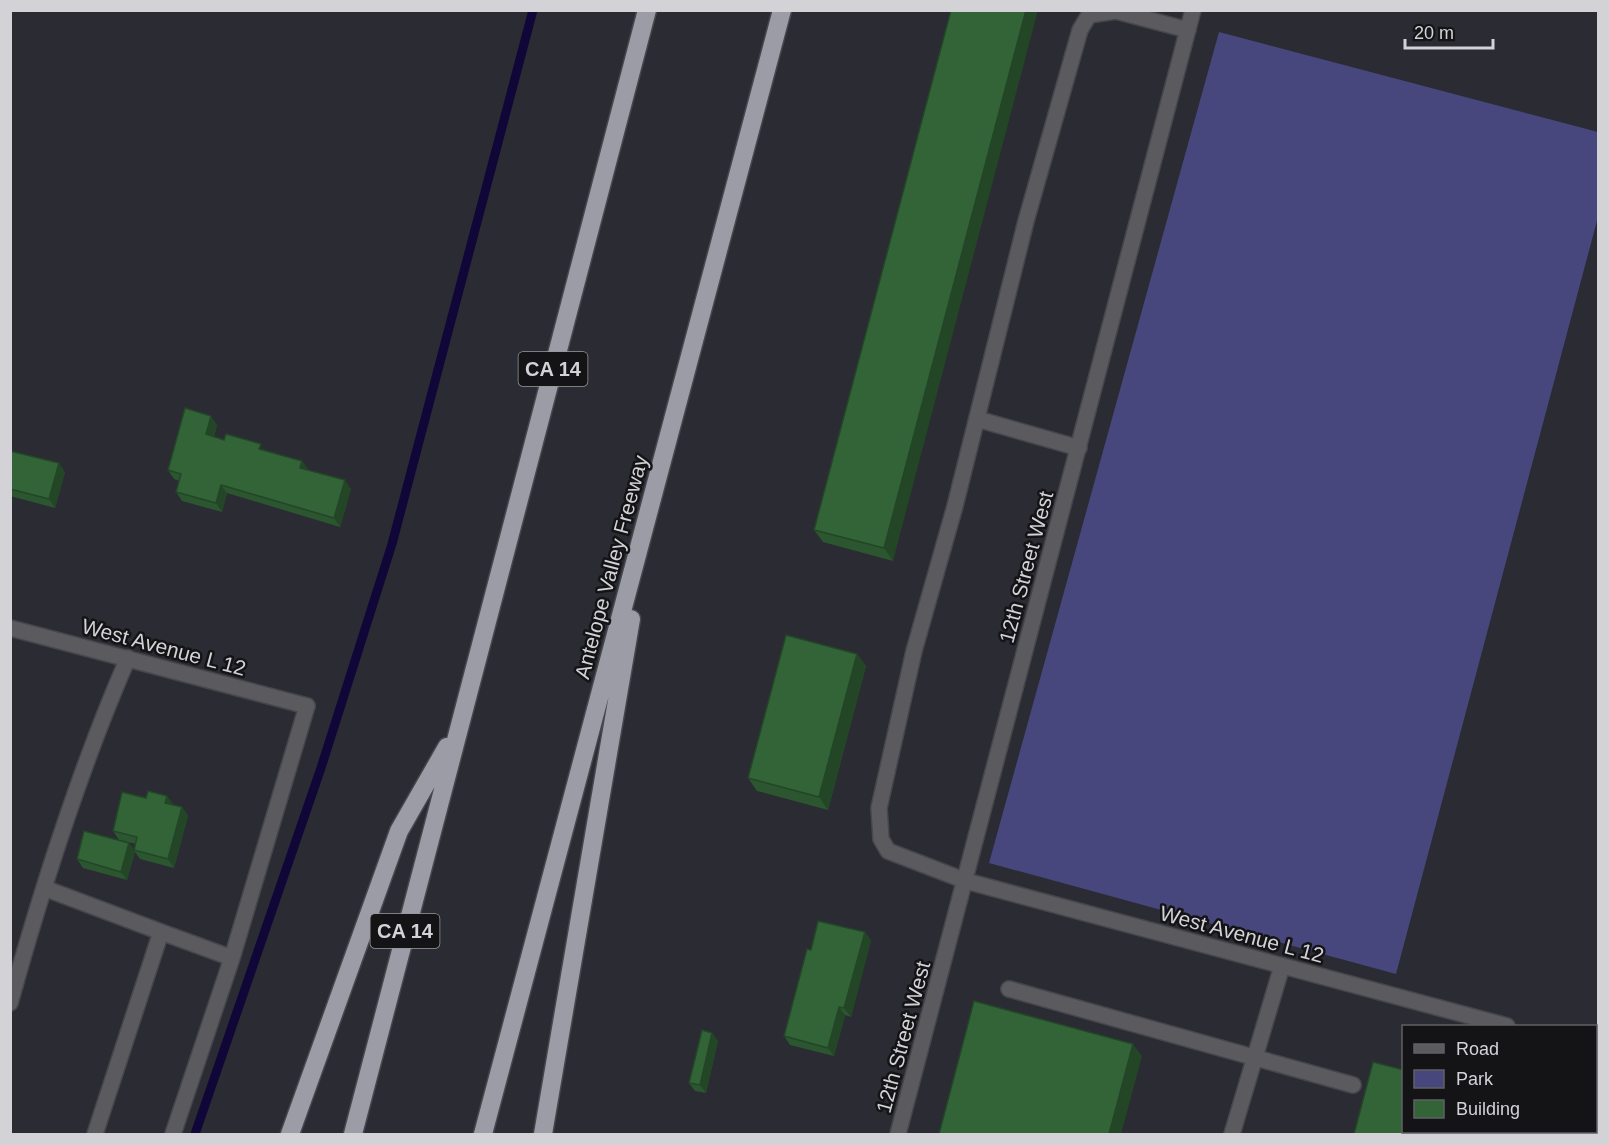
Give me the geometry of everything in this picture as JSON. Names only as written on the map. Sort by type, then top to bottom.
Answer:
[{"type":"highway","name":"CA 14","points":[[353,1134],[647,10]]},
{"type":"highway","name":"Antelope Valley Freeway","points":[[483,1134],[782,10]]},
{"type":"highway","points":[[543,1134],[651,504]]},
{"type":"highway","points":[[290,1134],[399,831],[458,728]]},
{"type":"street","name":"12th Street West","points":[[898,1134],[1193,10]]},
{"type":"street","points":[[1079,448],[977,419],[1026,221],[1080,30],[1089,15],[1116,11],[1188,30]]},
{"type":"street","name":"West Avenue L 12","points":[[977,419],[915,651],[879,808],[881,839],[888,851],[966,881],[1504,1025]]},
{"type":"street","name":"West Avenue L 12","points":[[10,628],[307,706],[232,958]]},
{"type":"street","points":[[10,1004],[44,888],[110,700],[128,658]]},
{"type":"street","points":[[44,888],[232,958],[172,1134]]},
{"type":"street","points":[[95,1134],[161,932]]},
{"type":"street","points":[[1232,1134],[1282,966]]},
{"type":"street","points":[[1009,990],[1353,1085]]},
{"type":"green space","points":[[1219,32],[1598,132],[1598,217],[1396,974],[989,863]]},
{"type":"building","points":[[951,10],[1026,10],[884,548],[814,530]]},
{"type":"building","points":[[185,408],[211,416],[206,434],[224,440],[226,434],[261,444],[259,449],[302,461],[300,468],[345,480],[334,518],[221,485],[216,503],[176,492],[181,474],[168,470]]},
{"type":"building","points":[[10,451],[59,463],[49,499],[10,489]]},
{"type":"building","points":[[786,635],[857,654],[819,797],[748,778]]},
{"type":"building","points":[[148,791],[167,796],[165,803],[182,807],[168,859],[134,850],[137,837],[113,831],[122,792],[146,798]]},
{"type":"building","points":[[84,831],[129,843],[121,872],[77,859]]},
{"type":"building","points":[[818,921],[865,932],[844,1008],[839,1007],[828,1048],[784,1036],[807,949],[811,950]]},
{"type":"building","points":[[974,1001],[1133,1044],[1109,1134],[939,1134]]},
{"type":"building","points":[[702,1030],[712,1033],[700,1085],[689,1083]]},
{"type":"building","points":[[1373,1062],[1402,1069],[1402,1133],[1415,1134],[1354,1134]]},
{"type":"waterway","points":[[195,1134],[321,768],[392,544],[533,10]]}]
